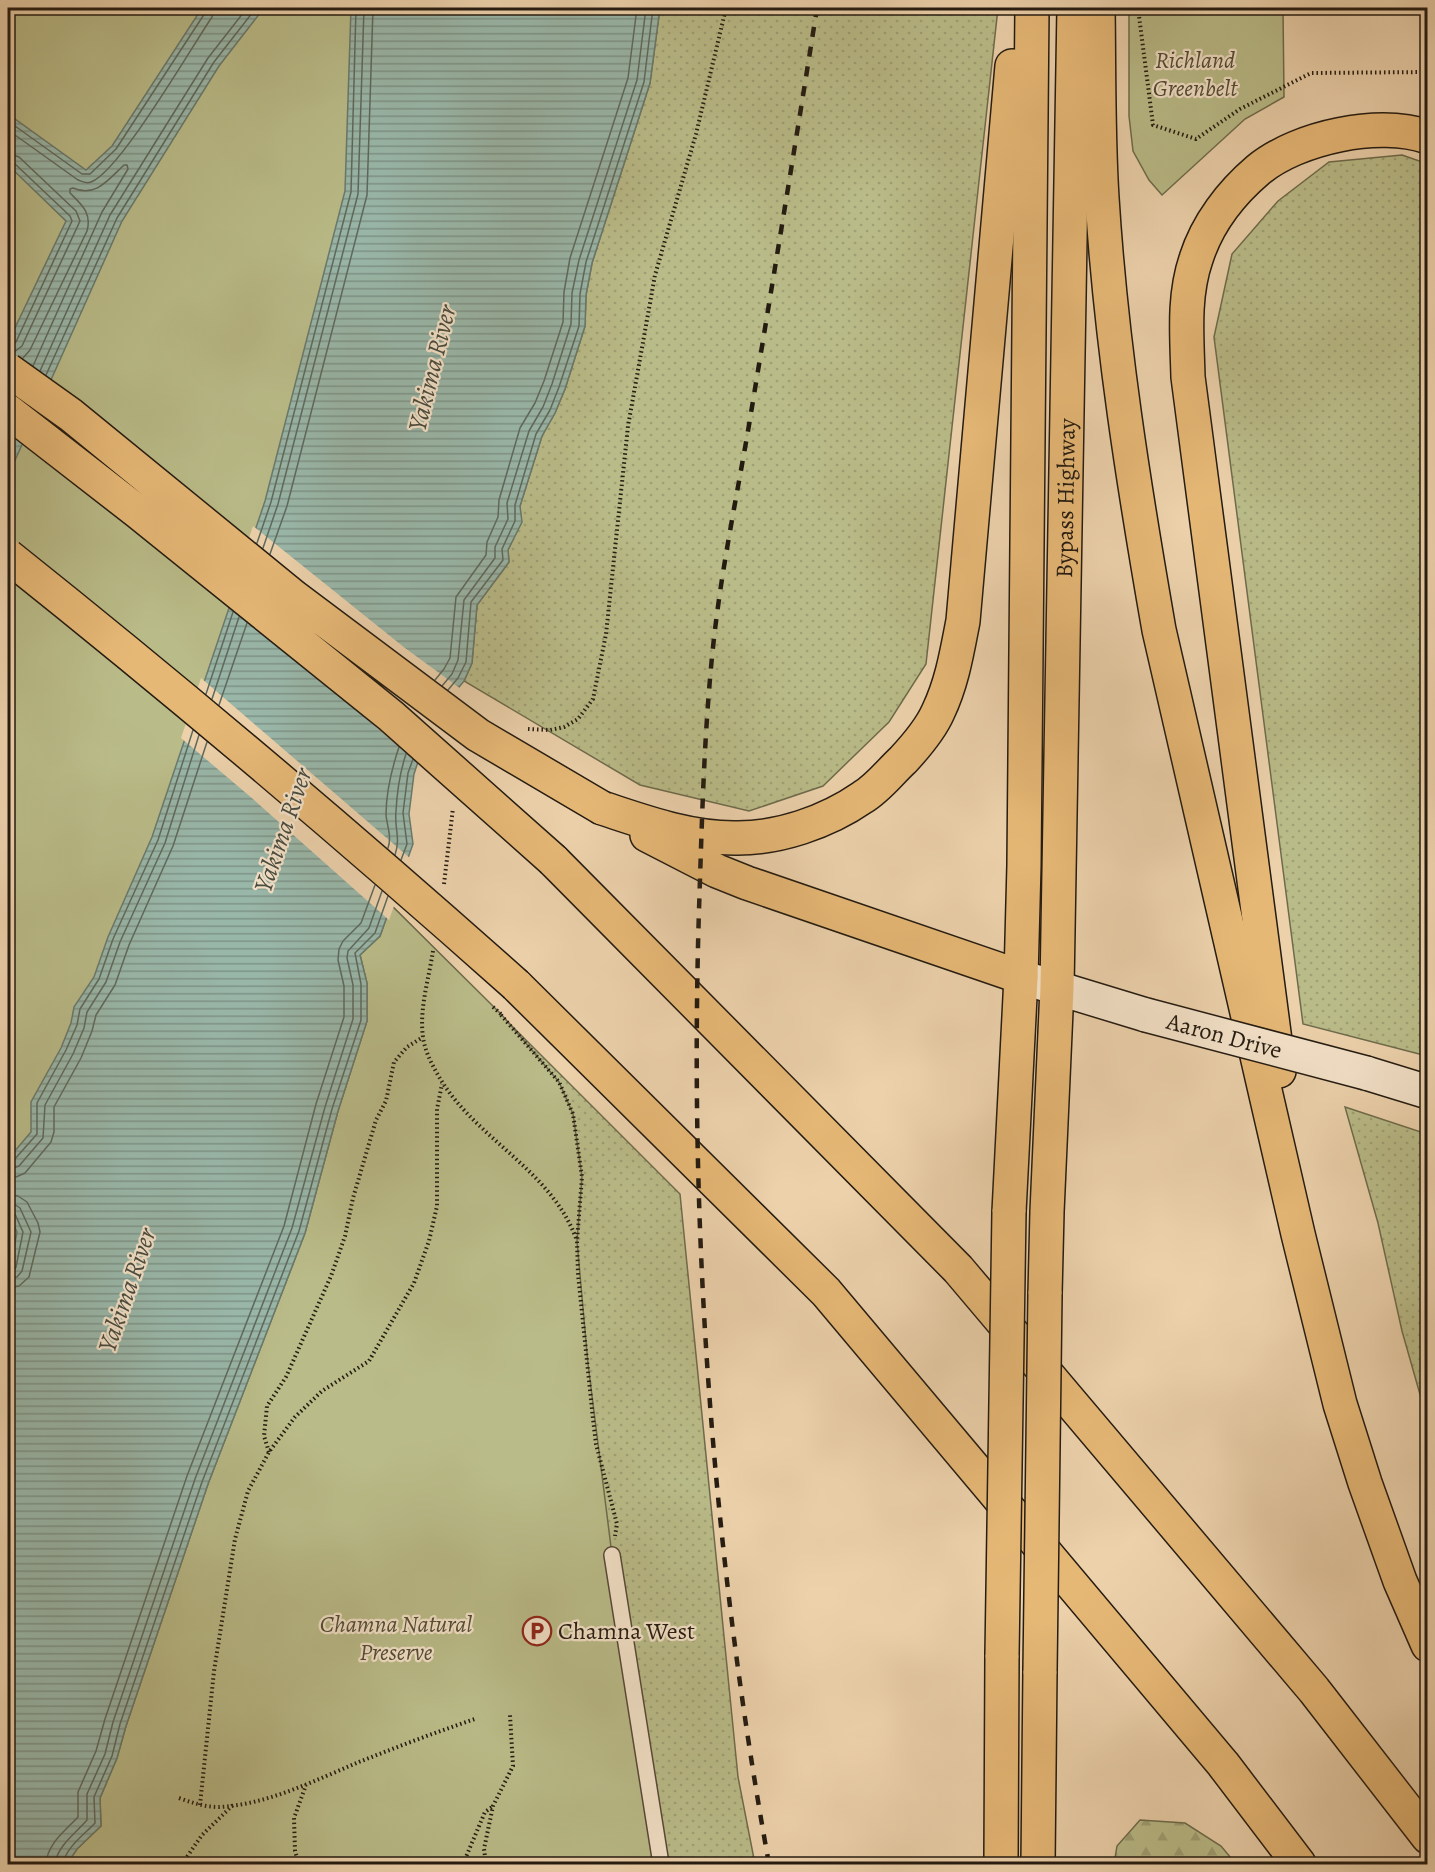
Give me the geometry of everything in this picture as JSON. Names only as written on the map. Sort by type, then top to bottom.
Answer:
[{"type":"highway","points":[[602,808],[681,832],[735,838],[771,834],[806,825],[832,815],[865,797],[915,747],[937,714],[953,674],[963,621],[1017,8]]},
{"type":"highway","name":"Bypass Highway","points":[[1000,1864],[1009,1212],[1021,977],[1032,8]]},
{"type":"highway","name":"Bypass Highway","points":[[1038,1864],[1047,1212],[1057,988],[1074,8]]},
{"type":"highway","points":[[1098,8],[1102,196],[1115,342],[1146,557],[1159,630],[1298,1234],[1343,1415],[1400,1581],[1428,1645]]},
{"type":"highway","points":[[1298,1234],[1269,985],[1188,377],[1186,303],[1196,259],[1214,219],[1237,190],[1260,169],[1284,154],[1323,139],[1357,131],[1388,129],[1428,137]]},
{"type":"highway","points":[[8,370],[71,415],[294,597],[468,728],[673,850],[747,884],[1021,977]]},
{"type":"highway","points":[[8,411],[138,512],[391,716],[554,860],[958,1269],[1314,1690],[1428,1837]]},
{"type":"highway","points":[[8,556],[345,834],[516,985],[826,1292],[1223,1764],[1299,1864]]},
{"type":"main road","name":"Aaron Drive","points":[[1021,977],[1146,1015],[1366,1072],[1428,1092]]},
{"type":"lane","points":[[612,1555],[661,1864]]},
{"type":"path","points":[[523,728],[550,730],[564,727],[578,719],[593,699],[606,634],[628,426],[654,275],[696,134],[726,8]]},
{"type":"path","points":[[1138,8],[1153,125],[1196,139],[1240,109],[1311,73],[1428,72]]},
{"type":"path","points":[[442,892],[454,807]]},
{"type":"path","points":[[434,950],[422,1020],[423,1037],[429,1058],[442,1083],[457,1104],[545,1186],[570,1221],[577,1241]]},
{"type":"path","points":[[501,1014],[559,1082],[573,1114],[582,1178],[577,1241],[578,1274],[595,1436],[616,1524],[612,1555]]},
{"type":"path","points":[[269,1452],[264,1436],[267,1406],[286,1377],[331,1276],[345,1236],[352,1198],[376,1120],[386,1101],[394,1062],[407,1047],[423,1037]]},
{"type":"path","points":[[200,1805],[214,1671],[235,1539],[248,1491],[269,1452],[295,1417],[322,1390],[369,1361],[414,1283],[429,1241],[437,1206],[437,1109],[442,1083]]},
{"type":"path","points":[[486,1864],[484,1849],[493,1806],[513,1766],[510,1715]]},
{"type":"path","points":[[180,1797],[200,1805],[219,1807],[251,1802],[306,1784],[475,1719]]},
{"type":"path","points":[[299,1864],[295,1851],[294,1818],[306,1784]]},
{"type":"path","points":[[182,1864],[202,1835],[233,1805]]},
{"type":"path","points":[[463,1864],[485,1812],[493,1806]]},
{"type":"green space","points":[[8,8],[444,8],[8,1437]]},
{"type":"green space","points":[[660,8],[998,8],[926,664],[889,722],[823,786],[749,811],[640,785],[464,681],[472,663],[477,605],[509,562],[508,550],[521,522],[520,506],[542,436],[565,389],[585,326],[586,295],[592,263],[650,83]]},
{"type":"green space","name":"Richland Greenbelt","points":[[1129,8],[1283,8],[1284,97],[1245,119],[1162,195],[1149,180],[1133,151],[1129,116]]},
{"type":"green space","points":[[1402,155],[1428,164],[1427,1056],[1303,1024],[1214,337],[1232,254],[1278,201],[1329,162]]},
{"type":"green space","name":"Chamna Natural Preserve","points":[[391,905],[680,1194],[738,1777],[755,1864],[184,1864]]},
{"type":"green space","name":"Chamna Natural Preserve","points":[[391,905],[501,1014],[559,1082],[573,1114],[582,1177],[577,1241],[588,1364],[612,1555],[661,1864],[67,1864],[77,1849],[101,1826],[100,1798],[117,1758],[208,1484],[305,1233],[338,1111],[367,1021],[367,983],[360,955],[380,936]]},
{"type":"green space","points":[[1345,1107],[1427,1134],[1427,1419],[1402,1331],[1378,1223]]},
{"type":"green space","points":[[1140,1820],[1185,1823],[1221,1846],[1236,1864],[1114,1864],[1117,1846]]},
{"type":"water","points":[[202,8],[264,8],[219,66],[122,221],[8,476],[8,348],[13,332],[66,221],[8,165],[8,114],[86,170],[112,146]]},
{"type":"water","name":"Yakima River","points":[[351,8],[660,8],[650,83],[592,263],[586,295],[585,326],[565,389],[542,436],[520,506],[522,522],[508,550],[509,562],[477,605],[472,663],[464,681],[445,704],[428,731],[414,774],[409,814],[413,844],[380,936],[360,955],[367,983],[367,1021],[338,1111],[305,1233],[208,1484],[117,1758],[100,1798],[101,1826],[77,1849],[67,1864],[8,1864],[8,1279],[17,1232],[8,1211],[8,1159],[31,1132],[31,1102],[61,1048],[71,1023],[74,1007],[94,977],[108,937],[152,837],[265,501],[345,191]]},
{"type":"pier","points":[[253,526],[405,648],[461,689],[431,733],[420,765],[228,600]]},
{"type":"pier","points":[[201,678],[411,859],[389,920],[181,738]]},
{"type":"railway","points":[[769,1864],[749,1746],[733,1627],[719,1508],[709,1389],[698,1149],[699,910],[706,740],[717,611],[817,8]]},
{"type":"place","name":"Chamna West","points":[[537,1631]]}]
